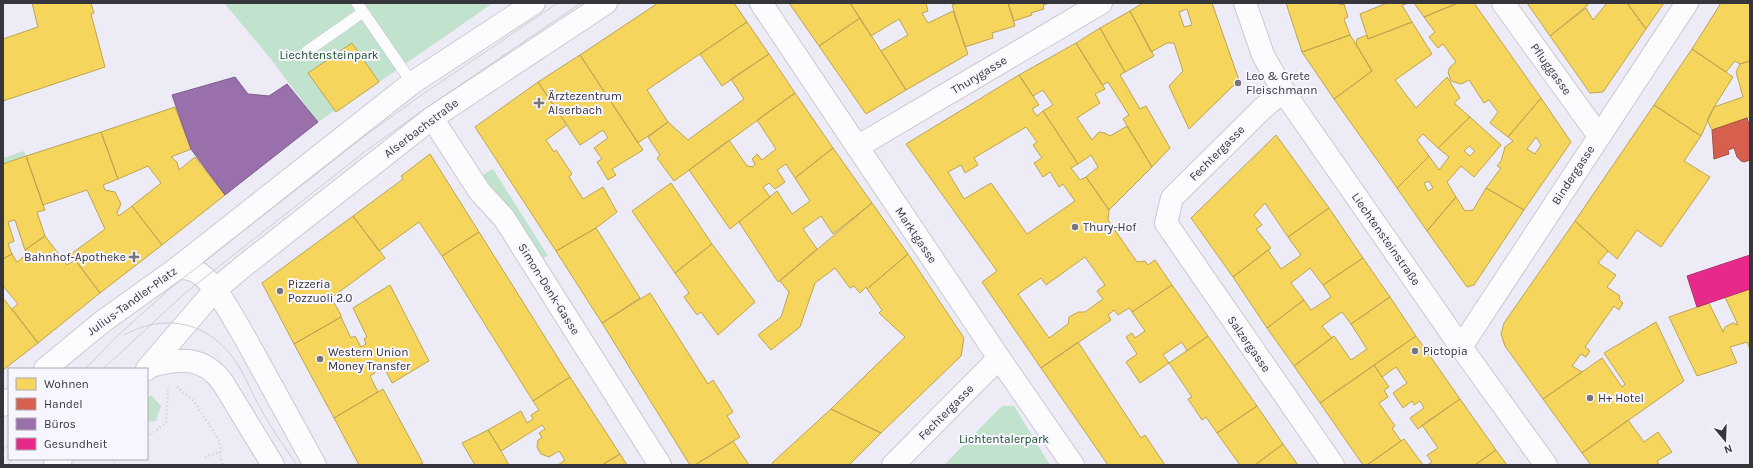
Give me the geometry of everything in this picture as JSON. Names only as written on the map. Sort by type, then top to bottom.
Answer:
[{"type":"street","points":[[412,83],[534,3]]},
{"type":"street","name":"Alserbachstraße","points":[[215,290],[432,118],[606,3]]},
{"type":"street","name":"Marktgasse","points":[[761,3],[999,358],[1073,465]]},
{"type":"street","name":"Thurygasse","points":[[857,147],[1101,3]]},
{"type":"street","name":"Liechtensteinstraße","points":[[1245,3],[1263,55],[1282,91],[1461,347],[1546,465]]},
{"type":"street","name":"Pfluggasse","points":[[1503,3],[1599,136]]},
{"type":"street","name":"Bindergasse","points":[[1461,347],[1686,3]]},
{"type":"street","name":"Julius-Tandler-Platz","points":[[46,368],[102,322],[176,269],[412,83]]},
{"type":"street","name":"Fechtergasse","points":[[1166,223],[1172,198],[1282,91]]},
{"type":"street","name":"Simon-Denk-Gasse","points":[[432,118],[480,192],[504,218],[660,465]]},
{"type":"street","name":"Salzergasse","points":[[1166,223],[1333,465]]},
{"type":"street","points":[[176,269],[186,268],[195,270],[205,278],[215,290],[242,333],[315,465]]},
{"type":"street","points":[[149,368],[215,290]]},
{"type":"street","name":"Fechtergasse","points":[[893,465],[999,358]]},
{"type":"street","points":[[149,368],[180,360],[200,364],[214,371],[223,383],[273,465]]},
{"type":"lane","points":[[306,52],[360,8],[412,83]]},
{"type":"path","points":[[173,384],[194,401],[220,442],[220,457],[222,465]]},
{"type":"path","points":[[148,436],[166,423],[168,386]]},
{"type":"path","points":[[205,457],[221,452]]},
{"type":"green space","name":"Liechtensteinpark","points":[[224,3],[493,3],[336,112],[334,111],[318,122],[270,58]]},
{"type":"green space","points":[[24,151],[26,156],[3,164],[3,158]]},
{"type":"green space","points":[[493,169],[548,256],[541,259],[483,175]]},
{"type":"green space","points":[[151,395],[161,406],[156,421],[148,422],[148,398]]},
{"type":"green space","name":"Lichtentalerpark","points":[[1002,406],[1014,406],[1050,465],[944,465]]},
{"type":"building: Wohnen","points":[[32,3],[91,3],[94,13],[91,14],[105,67],[3,101],[3,39],[38,27]]},
{"type":"building: Wohnen","points":[[658,3],[734,3],[747,22],[647,90],[668,122],[638,143],[580,55]]},
{"type":"building: Wohnen","points":[[789,3],[850,3],[860,18],[819,46]]},
{"type":"building: Wohnen","points":[[850,3],[926,3],[928,11],[922,13],[928,23],[953,11],[968,54],[906,90],[881,51],[908,35],[899,19],[871,36]]},
{"type":"building: Wohnen","points":[[958,3],[1008,3],[1015,26],[992,33],[993,38],[965,47],[952,5]]},
{"type":"building: Wohnen","points":[[1008,3],[1050,3],[1043,5],[1044,9],[1031,13],[1032,15],[1014,21]]},
{"type":"building: Wohnen","points":[[1143,3],[1212,3],[1239,80],[1189,129],[1169,86],[1183,71],[1174,43],[1167,43],[1151,52],[1130,11]],"holes":[[[1187,9],[1192,25],[1184,27],[1179,12]]]},
{"type":"building: Wohnen","points":[[1286,3],[1344,4],[1348,17],[1344,19],[1350,35],[1302,52]]},
{"type":"building: Wohnen","points":[[1387,3],[1409,3],[1402,5],[1412,22],[1368,39],[1360,14]]},
{"type":"building: Wohnen","points":[[1414,3],[1458,3],[1424,17]]},
{"type":"building: Wohnen","points":[[1458,3],[1474,3],[1541,98],[1508,137],[1490,123],[1498,112],[1489,100],[1484,103],[1469,80],[1461,84],[1451,81],[1448,72],[1450,67],[1456,62],[1443,44],[1438,48],[1429,37],[1435,32],[1424,17]]},
{"type":"building: Wohnen","points":[[1527,3],[1587,3],[1588,5],[1550,36]]},
{"type":"building: Wohnen","points":[[1607,3],[1627,3],[1646,29],[1603,92],[1590,93],[1550,36],[1586,8],[1593,20]]},
{"type":"building: Wohnen","points":[[1627,3],[1664,3],[1646,29]]},
{"type":"building: Wohnen","points":[[1721,3],[1750,3],[1750,61],[1740,64],[1735,61],[1726,72],[1692,49]]},
{"type":"building: Wohnen","points":[[1130,11],[1154,56],[1125,72],[1100,28]]},
{"type":"building: Wohnen","points":[[860,18],[906,90],[866,114],[819,46]]},
{"type":"building: Wohnen","points":[[747,22],[769,54],[722,86],[700,54]]},
{"type":"building: Wohnen","points":[[1412,22],[1432,54],[1395,80],[1416,108],[1447,77],[1460,98],[1454,103],[1470,117],[1438,148],[1423,134],[1417,140],[1429,156],[1397,188],[1334,99],[1372,71],[1356,44],[1357,39],[1367,35],[1368,39]]},
{"type":"building: Wohnen","points":[[1100,28],[1125,72],[1120,75],[1140,109],[1146,106],[1170,148],[1152,167],[1123,119],[1129,115],[1108,82],[1102,85],[1076,43]]},
{"type":"building: Wohnen","points":[[1350,35],[1372,71],[1334,99],[1302,52]]},
{"type":"building: Wohnen","points":[[352,43],[379,82],[336,112],[308,73]]},
{"type":"building: Wohnen","points":[[1076,43],[1105,89],[1095,94],[1100,103],[1077,118],[1092,140],[1099,132],[1110,136],[1127,126],[1152,167],[1109,210],[1086,177],[1098,167],[1091,155],[1078,164],[1043,111],[1053,105],[1043,90],[1033,96],[1019,75]]},
{"type":"building: Wohnen","points":[[1692,49],[1733,77],[1714,107],[1701,136],[1654,105]]},
{"type":"building: Wohnen","points":[[769,54],[795,93],[674,181],[657,158],[660,155],[648,137],[668,122],[688,140],[744,99],[731,79]]},
{"type":"building: Wohnen","points":[[580,55],[643,150],[612,169],[616,175],[608,180],[597,162],[602,159],[594,148],[608,138],[603,130],[580,145],[538,82]]},
{"type":"building: Wohnen","points":[[1750,61],[1750,117],[1712,130],[1707,120],[1714,107],[1743,97],[1736,72],[1740,64]]},
{"type":"building: Wohnen","name":"Thury-Hof","points":[[1019,75],[1039,105],[1032,109],[1037,116],[1043,111],[1078,164],[1071,168],[1080,180],[1086,177],[1109,210],[1108,220],[1137,262],[1145,261],[1148,265],[1155,260],[1172,285],[1132,312],[1129,308],[1118,315],[1114,310],[1108,315],[1111,320],[1041,368],[982,282],[997,271],[906,144]],"holes":[[[1026,127],[1037,142],[1033,145],[1042,158],[1034,163],[1043,177],[1050,172],[1059,187],[1063,184],[1075,201],[1027,234],[991,183],[964,199],[948,172],[961,165],[965,173],[978,165],[974,158]],[[1085,257],[1105,285],[1097,291],[1103,299],[1085,312],[1078,312],[1069,317],[1068,324],[1049,338],[1018,294],[1041,278],[1046,285]]]},
{"type":"building: Wohnen","points":[[538,82],[567,125],[546,140],[554,152],[556,150],[572,174],[569,177],[583,199],[603,187],[617,212],[596,228],[556,251],[475,127]]},
{"type":"building: Wohnen","points":[[795,93],[833,148],[795,178],[786,164],[777,170],[785,182],[775,189],[769,183],[763,187],[770,197],[730,229],[689,170],[729,140],[747,166],[753,167],[755,164],[752,159],[757,154],[762,160],[776,149],[757,120]]},
{"type":"building: Wohnen","points":[[1541,98],[1571,142],[1524,210],[1486,188],[1501,168],[1497,166],[1501,161],[1505,147],[1513,141],[1508,137]],"holes":[[[1536,137],[1541,145],[1535,154],[1527,149]]]},
{"type":"building: Wohnen","points":[[1654,105],[1701,136],[1684,161],[1710,177],[1661,247],[1637,230],[1617,259],[1575,221]]},
{"type":"building: Wohnen","points":[[175,107],[191,149],[171,157],[177,162],[179,170],[195,157],[225,195],[162,245],[132,206],[161,183],[148,166],[118,179],[101,132]]},
{"type":"building: Wohnen","points":[[1470,117],[1501,145],[1474,177],[1461,166],[1447,182],[1456,197],[1427,231],[1397,188],[1429,156],[1439,170],[1449,157],[1438,148]],"holes":[[[1469,146],[1475,151],[1470,156],[1464,151]],[[1429,181],[1433,188],[1428,191],[1424,183]]]},
{"type":"building: Wohnen","points":[[101,132],[118,179],[103,185],[105,190],[115,192],[121,204],[117,213],[119,216],[132,206],[162,245],[100,293],[71,254],[105,229],[87,190],[43,205],[26,156]]},
{"type":"building: Wohnen","points":[[1276,135],[1329,208],[1288,237],[1265,203],[1254,215],[1262,225],[1256,229],[1271,248],[1233,277],[1191,218]]},
{"type":"building: Wohnen","points":[[833,148],[872,203],[833,234],[821,216],[803,229],[817,249],[778,282],[739,222],[777,191],[792,214],[810,201],[795,178]]},
{"type":"building: Wohnen","points":[[430,154],[479,232],[442,256],[419,222],[379,251],[353,216],[403,179],[401,176]]},
{"type":"building: Wohnen","points":[[26,156],[45,210],[37,212],[45,236],[25,250],[15,220],[8,222],[14,241],[8,244],[12,254],[3,259],[3,164]]},
{"type":"building: Wohnen","points":[[671,183],[712,244],[675,273],[632,211]]},
{"type":"building: Wohnen","points":[[1486,188],[1524,210],[1474,285],[1467,287],[1427,231],[1456,197],[1465,211],[1473,210]]},
{"type":"building: Wohnen","points":[[872,203],[908,254],[867,289],[866,287],[860,293],[854,286],[850,288],[835,268],[815,283],[800,327],[771,350],[758,335],[781,317],[789,292],[780,281]]},
{"type":"building: Wohnen","points":[[1329,208],[1363,258],[1323,285],[1310,268],[1291,283],[1304,300],[1267,328],[1233,277],[1268,250],[1281,269],[1301,255],[1288,237]]},
{"type":"building: Wohnen","points":[[353,216],[385,258],[331,298],[341,317],[294,344],[262,283]]},
{"type":"building: Wohnen","points":[[1575,221],[1608,251],[1598,263],[1616,275],[1607,287],[1620,296],[1619,299],[1623,303],[1619,310],[1614,306],[1585,347],[1590,351],[1586,357],[1581,354],[1572,366],[1582,372],[1543,399],[1505,346],[1501,334],[1504,323]]},
{"type":"building: Wohnen","points":[[596,228],[640,298],[602,323],[556,251]]},
{"type":"building: Wohnen","points":[[479,232],[570,377],[533,401],[442,256]]},
{"type":"building: Wohnen","points":[[45,236],[67,265],[75,260],[100,293],[38,343],[12,309],[18,304],[3,286],[3,259],[12,254],[17,262],[27,254],[25,250]]},
{"type":"building: Wohnen","points":[[712,244],[755,302],[718,335],[701,312],[697,315],[684,297],[689,293],[675,273]]},
{"type":"building: Wohnen","points":[[908,254],[964,338],[961,356],[881,433],[831,409],[905,337],[879,313],[882,310],[867,289]]},
{"type":"building: Wohnen","points":[[1363,258],[1390,297],[1351,324],[1342,312],[1322,326],[1332,338],[1294,366],[1267,328],[1304,300],[1311,310],[1331,297],[1323,285]]},
{"type":"building: Wohnen","points":[[390,285],[429,361],[392,383],[382,363],[378,366],[375,362],[371,364],[375,373],[370,376],[378,392],[334,418],[294,344],[341,317],[351,338],[355,336],[361,347],[366,344],[364,339],[367,337],[353,308]]},
{"type":"building: Wohnen","points":[[1172,285],[1208,336],[1187,351],[1182,342],[1163,355],[1169,363],[1140,383],[1126,362],[1137,354],[1126,337],[1132,333],[1135,338],[1145,331],[1132,312]]},
{"type":"building: Wohnen","points":[[1750,289],[1750,349],[1747,342],[1730,347],[1737,363],[1697,376],[1669,317],[1709,303],[1723,332],[1725,327],[1733,323],[1738,325],[1725,297]]},
{"type":"building: Wohnen","points":[[650,293],[708,384],[713,380],[733,412],[727,416],[740,437],[695,465],[690,465],[602,323]]},
{"type":"building: Wohnen","points":[[1390,297],[1416,336],[1320,403],[1294,366],[1334,336],[1351,360],[1367,349],[1351,324]]},
{"type":"building: Wohnen","points":[[3,298],[38,343],[3,370]]},
{"type":"building: Wohnen","points":[[1656,322],[1684,381],[1582,453],[1543,399],[1602,358],[1622,387],[1625,384],[1604,353]]},
{"type":"building: Wohnen","points":[[1208,336],[1257,406],[1217,433],[1206,417],[1202,420],[1188,399],[1192,397],[1169,363]]},
{"type":"building: Wohnen","points":[[1416,336],[1460,399],[1418,429],[1410,418],[1424,408],[1420,401],[1414,405],[1412,401],[1403,408],[1393,393],[1407,383],[1396,367],[1382,377],[1374,365]]},
{"type":"building: Wohnen","points":[[1078,342],[1141,438],[1145,435],[1165,465],[1108,465],[1041,368]]},
{"type":"building: Wohnen","points":[[1374,365],[1389,387],[1384,390],[1388,397],[1379,403],[1395,426],[1392,428],[1401,441],[1367,465],[1363,465],[1320,403]]},
{"type":"building: Wohnen","points":[[570,377],[620,454],[602,465],[558,465],[565,460],[559,451],[549,457],[541,454],[537,447],[538,440],[542,438],[539,433],[545,429],[542,425],[501,451],[488,430],[521,411],[527,423],[533,419],[531,415],[539,410],[533,401]]},
{"type":"building: Wohnen","points":[[383,389],[423,463],[418,465],[359,465],[334,418]]},
{"type":"building: Wohnen","points":[[1460,399],[1496,450],[1475,465],[1427,465],[1432,462],[1427,455],[1438,448],[1422,425]]},
{"type":"building: Wohnen","points":[[1257,406],[1283,444],[1255,465],[1240,465],[1217,433]]},
{"type":"building: Wohnen","points":[[831,409],[881,433],[849,465],[773,465],[772,463]]},
{"type":"building: Wohnen","points":[[1628,420],[1644,442],[1658,432],[1672,452],[1657,461],[1659,465],[1591,465],[1582,453]]},
{"type":"building: Wohnen","points":[[488,430],[509,465],[475,465],[462,443]]},
{"type":"building: Wohnen","points":[[1404,439],[1423,465],[1367,465],[1401,441]]},
{"type":"building: Wohnen","points":[[733,441],[749,465],[695,465]]},
{"type":"building: Wohnen","points":[[1283,444],[1298,465],[1255,465]]},
{"type":"building: Wohnen","points":[[1496,450],[1507,465],[1475,465]]},
{"type":"building: Wohnen","points":[[620,454],[627,465],[602,465]]},
{"type":"building: Handel","points":[[1747,118],[1750,127],[1750,160],[1744,162],[1741,161],[1737,157],[1734,148],[1728,150],[1729,154],[1714,159],[1712,130]]},
{"type":"building: Büros","points":[[235,77],[248,94],[269,96],[287,84],[318,122],[225,195],[191,149],[172,95]]},
{"type":"building: Gesundheit","points":[[1750,255],[1750,289],[1697,307],[1687,276]]},
{"type":"tram line","points":[[86,368],[117,336],[172,287],[362,138],[420,96],[558,3]]},
{"type":"tram line","points":[[104,368],[184,294],[367,150],[426,108],[581,3]]},
{"type":"tram line","points":[[124,335],[138,328],[153,324],[181,324],[208,334],[220,343],[236,361],[274,432],[297,465]]},
{"type":"tram line","points":[[3,450],[8,445]]},
{"type":"tram line","points":[[7,465],[12,460]]},
{"type":"tram line","points":[[224,465],[243,465]]},
{"type":"place","name":"Leo & Grete Fleischmann","points":[[1238,83]]},
{"type":"place","name":"Ärztezentrum Alserbach","points":[[539,103]]},
{"type":"place","name":"Thury-Hof","points":[[1075,227]]},
{"type":"place","name":"Bahnhof-Apotheke","points":[[134,257]]},
{"type":"place","name":"Pizzeria Pozzuoli 2.0","points":[[280,291]]},
{"type":"place","name":"Pictopia","points":[[1415,351]]},
{"type":"place","name":"Western Union Money Transfer","points":[[320,359]]},
{"type":"place","name":"H+ Hotel","points":[[1590,398]]}]
